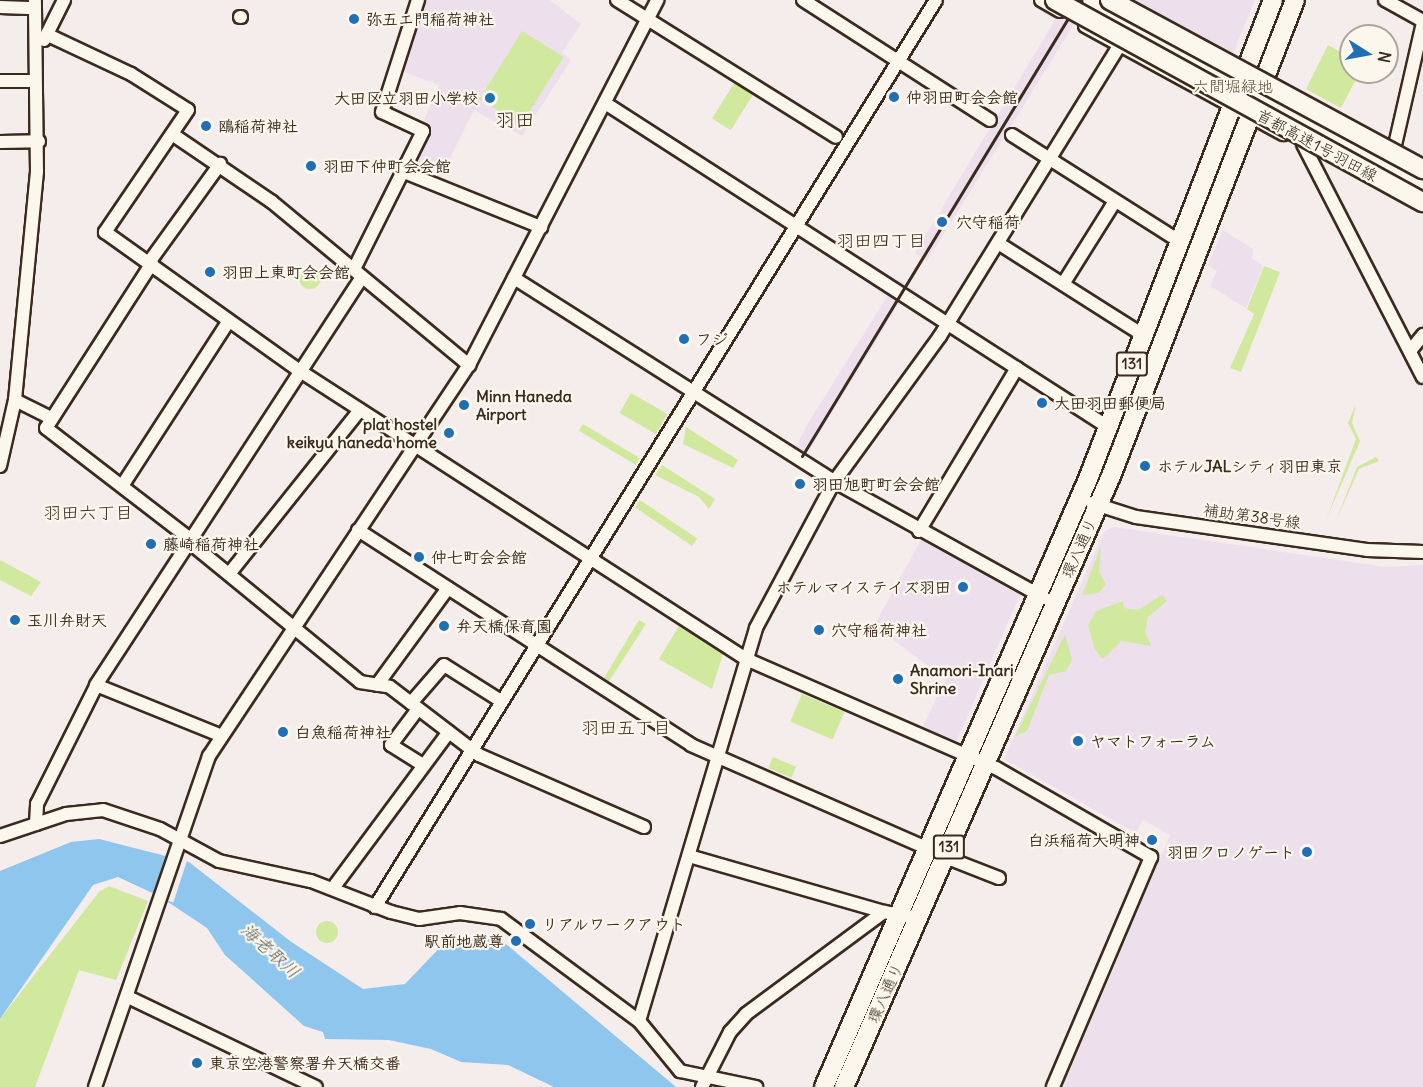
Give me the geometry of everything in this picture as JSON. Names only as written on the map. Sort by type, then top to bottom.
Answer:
[{"type":"highway","name":"首都高速1号羽田線","points":[[1055,0],[1423,204]]},
{"type":"highway","points":[[1074,0],[1160,45],[1423,191]]},
{"type":"highway","points":[[1092,0],[1160,45]]},
{"type":"highway","name":"首都高速1号羽田線","points":[[1110,0],[1423,169]]},
{"type":"highway","name":"環八通り","points":[[844,1087],[1098,506],[1249,94],[1273,0]]},
{"type":"highway","name":"環八通り","points":[[824,1087],[892,911],[927,848],[1080,498],[1179,241],[1295,0]]},
{"type":"highway","points":[[1249,94],[1423,181]]},
{"type":"street","points":[[39,46],[48,35],[64,0]]},
{"type":"street","points":[[36,824],[37,804],[96,685],[300,371],[358,273],[423,131],[382,112],[418,0]]},
{"type":"street","points":[[617,0],[647,20],[659,22],[836,137]]},
{"type":"street","points":[[95,1087],[130,998],[159,913],[197,784],[220,735],[416,447],[469,365],[657,0]]},
{"type":"street","points":[[803,0],[990,120]]},
{"type":"street","points":[[375,907],[936,0]]},
{"type":"street","points":[[1041,0],[1119,46],[1395,145],[1423,160]]},
{"type":"street","points":[[1119,0],[1249,94],[1303,144],[1423,204]]},
{"type":"street","points":[[1385,0],[1423,22],[1395,145]]},
{"type":"street","points":[[0,8],[35,4],[39,46],[35,81],[39,141],[15,400],[5,430],[0,466]]},
{"type":"street","points":[[48,35],[131,74],[188,110],[105,232],[151,262],[228,322],[300,371],[589,560],[746,659],[986,763],[1152,857],[1053,1087]]},
{"type":"street","points":[[639,1021],[756,628],[834,482],[947,324],[1119,46]]},
{"type":"street","points":[[0,81],[35,81]]},
{"type":"street","points":[[605,103],[1108,427]]},
{"type":"street","points":[[172,134],[220,164],[358,273],[469,365]]},
{"type":"street","points":[[1012,135],[1179,241]]},
{"type":"street","points":[[0,142],[39,141]]},
{"type":"street","points":[[1303,144],[1416,359],[1423,377]]},
{"type":"street","points":[[220,164],[151,262],[46,428],[189,540],[360,682],[377,685],[414,706],[471,750],[542,786],[644,827]]},
{"type":"street","points":[[404,172],[541,227]]},
{"type":"street","points":[[1063,284],[1115,201]]},
{"type":"street","points":[[998,243],[1143,335]]},
{"type":"street","points":[[514,278],[691,393],[834,482],[919,531],[1036,597],[1051,598],[1061,591]]},
{"type":"street","points":[[122,486],[228,322]]},
{"type":"street","points":[[1416,359],[1423,335]]},
{"type":"street","points":[[919,531],[1017,368]]},
{"type":"street","points":[[15,400],[51,418]]},
{"type":"street","points":[[229,574],[360,410]]},
{"type":"street","name":"補助第38号線","points":[[1080,498],[1136,517],[1367,550],[1423,552]]},
{"type":"street","points":[[358,530],[691,746],[927,848]]},
{"type":"street","points":[[377,685],[448,588]]},
{"type":"street","points":[[423,765],[391,746],[414,706],[444,665],[501,701]]},
{"type":"street","points":[[96,685],[220,735]]},
{"type":"street","points":[[333,888],[449,732]]},
{"type":"street","points":[[0,836],[36,824],[103,810],[219,861],[333,888],[375,907],[419,919],[460,913],[501,919],[639,1021],[680,1071],[704,1082],[756,1087]]},
{"type":"street","points":[[689,856],[918,918]]},
{"type":"street","points":[[945,857],[999,878]]},
{"type":"street","points":[[704,1082],[729,1032],[746,1014],[892,911]]},
{"type":"street","points":[[130,998],[316,1087]]},
{"type":"shaded area","name":"大田区立羽田小学校","points":[[425,0],[550,0],[581,24],[562,53],[571,60],[522,136],[474,110],[440,179],[423,173],[415,162],[429,130],[421,127],[439,85],[402,71]]},
{"type":"shaded area","points":[[1067,0],[1089,0],[927,261],[915,253]]},
{"type":"shaded area","points":[[1135,0],[1255,0],[1233,53]]},
{"type":"shaded area","points":[[1223,230],[1253,249],[1252,258],[1263,266],[1246,308],[1210,286],[1217,271],[1208,265]]},
{"type":"shaded area","points":[[898,279],[908,285],[906,292],[806,455],[795,448],[807,425]]},
{"type":"shaded area","name":"羽田クロノゲート","points":[[1114,527],[1386,567],[1423,565],[1423,1087],[1063,1087],[1170,835],[1143,820],[1136,833],[1004,759],[1104,532]]},
{"type":"shaded area","points":[[922,538],[1020,595],[954,747],[920,732],[946,679],[874,626]]},
{"type":"green space","points":[[522,31],[564,57],[521,125],[480,99]]},
{"type":"green space","points":[[1328,45],[1339,51],[1339,84],[1354,84],[1341,108],[1306,89]]},
{"type":"green space","points":[[738,77],[757,89],[731,130],[712,119]]},
{"type":"green space","points":[[1206,195],[1209,196],[1100,476],[1098,475]]},
{"type":"green space","points":[[1264,266],[1280,272],[1241,372],[1230,368],[1254,314],[1247,309]]},
{"type":"green space","points":[[310,267],[318,270],[321,278],[318,286],[310,289],[302,286],[299,278],[302,270]]},
{"type":"green space","points":[[631,393],[667,414],[656,434],[620,413]]},
{"type":"green space","points":[[1356,404],[1352,423],[1360,441],[1326,520],[1356,439],[1348,423]]},
{"type":"green space","points":[[583,424],[640,458],[635,465],[579,431]]},
{"type":"green space","points":[[686,427],[738,460],[733,468],[683,444]]},
{"type":"green space","points":[[1376,457],[1379,461],[1359,469],[1336,521],[1357,467]]},
{"type":"green space","points":[[662,465],[715,499],[709,509],[699,497],[655,475]]},
{"type":"green space","points":[[640,500],[697,539],[692,546],[635,507]]},
{"type":"green space","points":[[1101,546],[1099,572],[1106,584],[1099,593],[1082,595]]},
{"type":"green space","points":[[0,560],[41,582],[31,596],[0,580]]},
{"type":"green space","points":[[1162,595],[1167,601],[1148,617],[1145,631],[1151,646],[1121,641],[1103,659],[1095,650],[1088,625],[1096,611],[1123,601],[1124,608],[1138,610]]},
{"type":"green space","points":[[639,620],[646,624],[609,681],[604,678]]},
{"type":"green space","points":[[679,626],[723,654],[712,689],[659,659]]},
{"type":"green space","points":[[1065,634],[1072,660],[1066,671],[1049,675],[1027,731],[1015,736]]},
{"type":"green space","points":[[802,694],[844,712],[833,740],[790,722]]},
{"type":"green space","points":[[773,757],[796,767],[791,778],[768,768]]},
{"type":"green space","points":[[109,886],[148,901],[116,980],[79,970],[35,1087],[0,1087],[0,1019],[99,892]]},
{"type":"green space","points":[[323,921],[331,921],[338,928],[338,936],[331,943],[323,943],[316,936],[316,928]]},
{"type":"water","name":"海老取川","points":[[99,839],[189,862],[290,941],[363,989],[405,984],[448,939],[482,936],[506,944],[676,1087],[554,1087],[508,1065],[461,1062],[431,1049],[389,1040],[325,1039],[323,1032],[304,1026],[225,955],[207,928],[159,896],[118,877],[93,885],[0,1019],[0,871],[71,842]]},
{"type":"pier","points":[[167,851],[188,858],[173,902],[152,896]]},
{"type":"railway","points":[[802,456],[1079,0]]},
{"type":"place","name":"弥五エ門稲荷神社","points":[[354,19]]},
{"type":"place","name":"仲羽田町会会館","points":[[894,97]]},
{"type":"place","name":"大田区立羽田小学校","points":[[490,98]]},
{"type":"place","name":"鴎稲荷神社","points":[[206,126]]},
{"type":"place","name":"羽田下仲町会会館","points":[[311,166]]},
{"type":"place","name":"穴守稲荷","points":[[942,222]]},
{"type":"place","name":"羽田上東町会会館","points":[[210,272]]},
{"type":"place","name":"フジ","points":[[684,339]]},
{"type":"place","name":"大田羽田郵便局","points":[[1042,403]]},
{"type":"place","name":"Minn Haneda Airport","points":[[464,405]]},
{"type":"place","name":"plat hostel keikyu haneda home","points":[[449,433]]},
{"type":"place","name":"ホテルJALシティ羽田東京","points":[[1145,466]]},
{"type":"place","name":"羽田旭町町会会館","points":[[800,484]]},
{"type":"place","name":"藤崎稲荷神社","points":[[151,544]]},
{"type":"place","name":"仲七町会会館","points":[[419,557]]},
{"type":"place","name":"ホテルマイステイズ羽田","points":[[963,587]]},
{"type":"place","name":"玉川弁財天","points":[[15,620]]},
{"type":"place","name":"弁天橋保育園","points":[[444,626]]},
{"type":"place","name":"穴守稲荷神社","points":[[819,630]]},
{"type":"place","name":"Anamori-Inari Shrine","points":[[898,679]]},
{"type":"place","name":"白魚稲荷神社","points":[[283,732]]},
{"type":"place","name":"ヤマトフォーラム","points":[[1078,741]]},
{"type":"place","name":"白浜稲荷大明神","points":[[1152,840]]},
{"type":"place","name":"羽田クロノゲート","points":[[1307,852]]},
{"type":"place","name":"リアルワークアウト","points":[[530,924]]},
{"type":"place","name":"駅前地蔵尊","points":[[516,941]]},
{"type":"place","name":"東京空港警察署弁天橋交番","points":[[197,1063]]},
{"type":"district","name":"羽田","points":[[515,119]]},
{"type":"district","name":"羽田四丁目","points":[[881,241]]},
{"type":"district","name":"羽田六丁目","points":[[88,513]]},
{"type":"district","name":"羽田五丁目","points":[[626,728]]},
{"type":"park label","name":"六間堀緑地","points":[[1233,86]]}]
